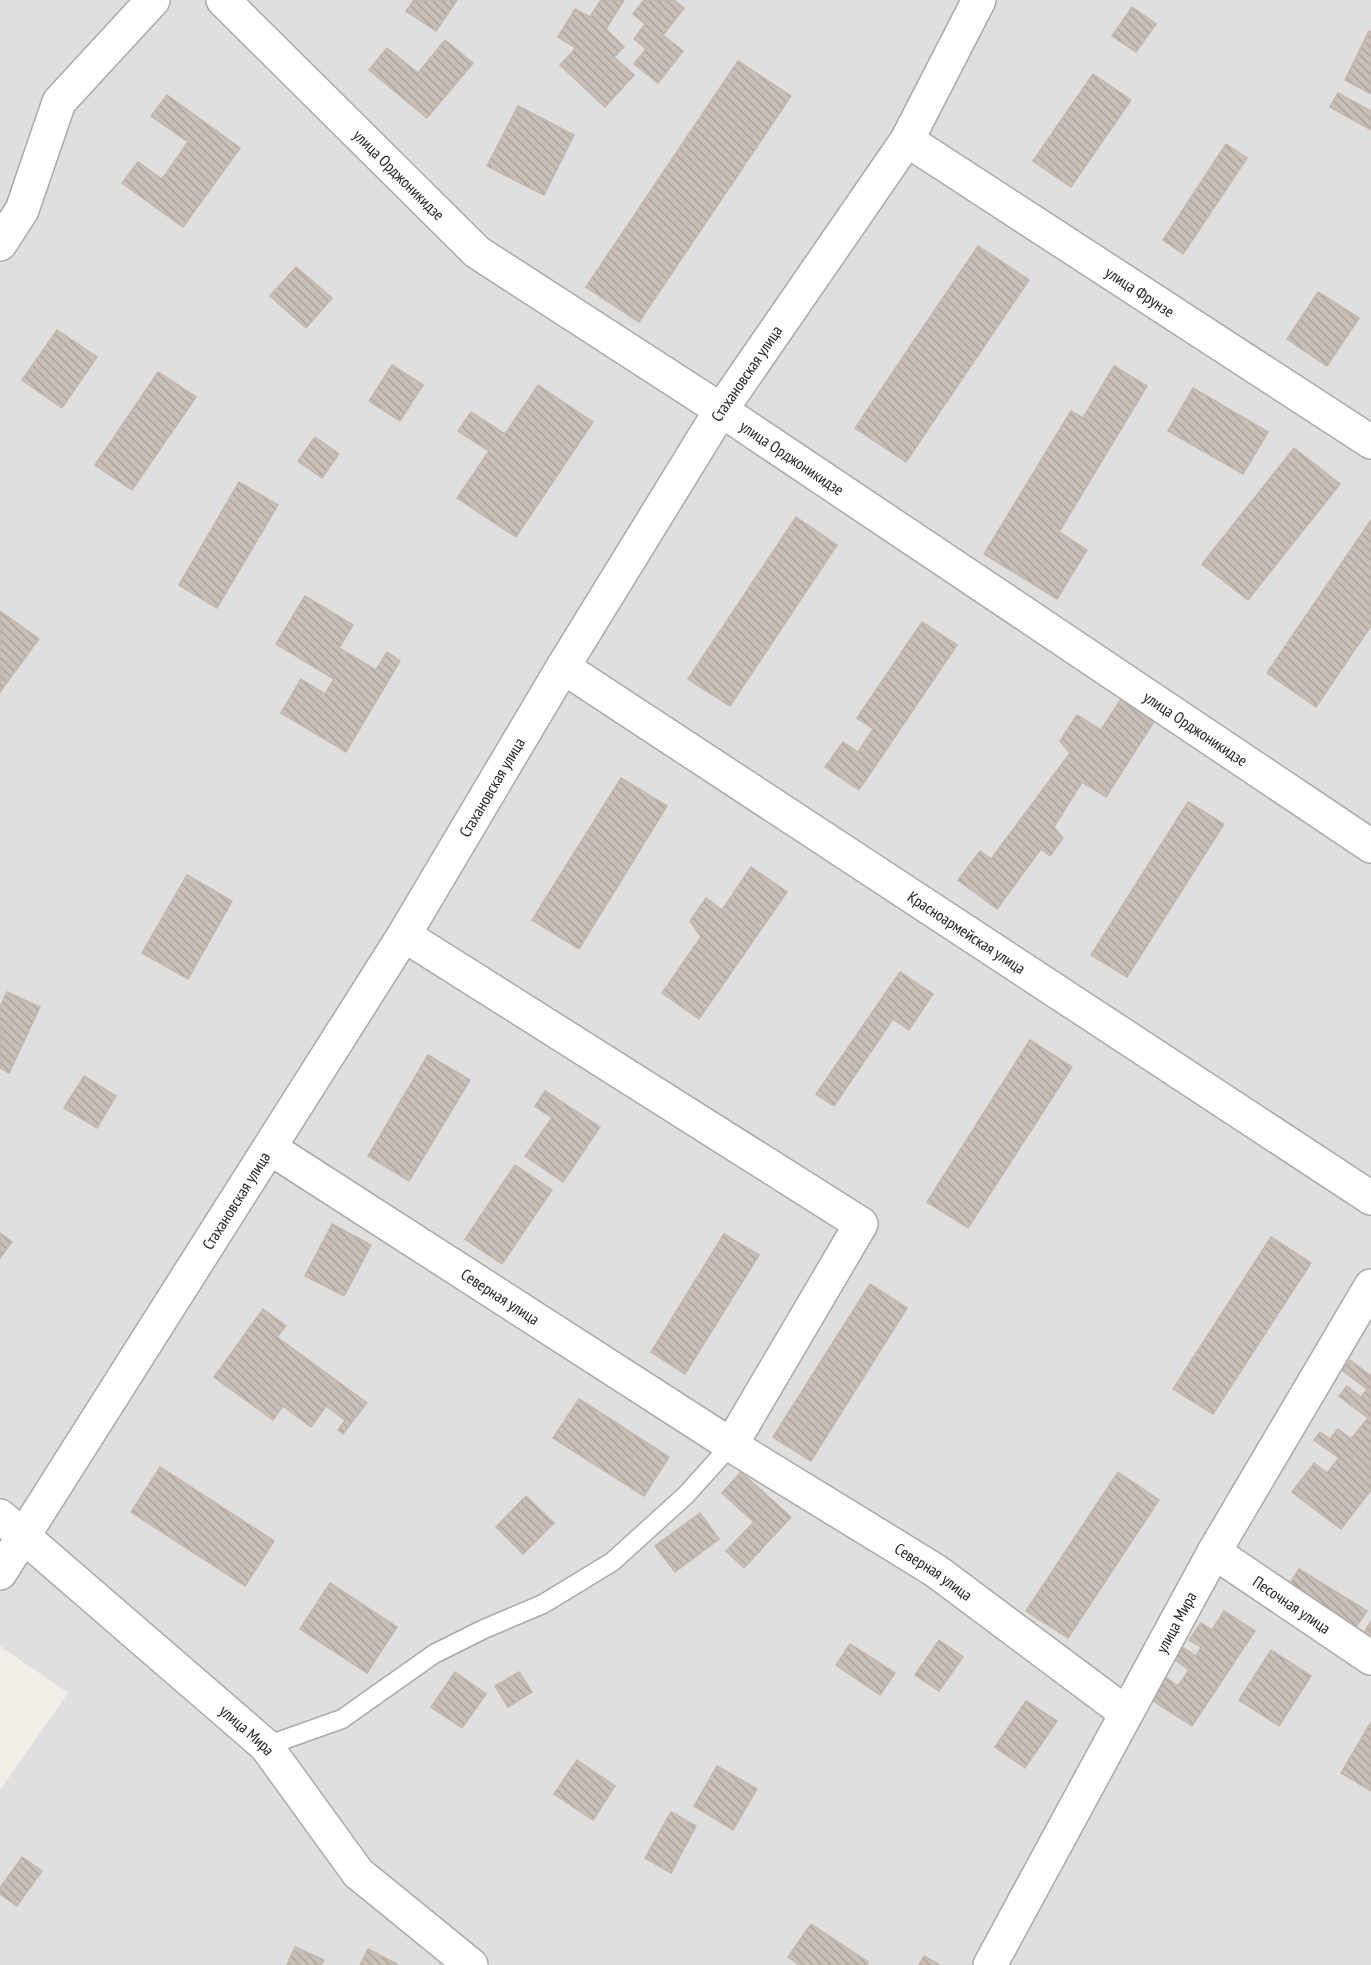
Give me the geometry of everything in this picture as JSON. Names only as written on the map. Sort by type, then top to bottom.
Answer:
[{"type":"street","points":[[0,244],[22,210],[59,102],[153,0]]},
{"type":"street","name":"улица Орджоникидзе","points":[[223,0],[477,252],[721,410],[1371,846]]},
{"type":"street","name":"Стахановская улица","points":[[0,1573],[12,1526],[270,1148],[404,935],[563,667],[721,410],[907,140],[980,0]]},
{"type":"street","name":"улица Фрунзе","points":[[907,140],[1371,442]]},
{"type":"street","name":"Красноармейская улица","points":[[563,667],[1371,1198]]},
{"type":"street","points":[[404,935],[861,1224],[736,1438]]},
{"type":"street","name":"Северная улица","points":[[270,1148],[736,1438],[936,1570],[1126,1713]]},
{"type":"street","name":"улица Мира","points":[[990,1965],[1214,1552],[1371,1286]]},
{"type":"street","name":"улица Мира","points":[[12,1526],[266,1746],[358,1873],[471,1965]]},
{"type":"street","name":"Песочная улица","points":[[1214,1552],[1371,1658]]},
{"type":"lane","points":[[266,1746],[342,1719],[434,1654],[484,1629],[543,1604],[612,1562],[686,1496],[736,1438]]},
{"type":"shaded area","points":[[0,0],[1371,0],[1371,1965],[0,1965],[0,1790],[68,1693],[0,1646]]},
{"type":"building","points":[[414,0],[457,0],[436,31],[406,11]]},
{"type":"building","points":[[601,0],[624,0],[606,29],[624,47],[614,57],[634,75],[605,107],[560,65],[576,48],[558,37],[575,9],[590,17]]},
{"type":"building","points":[[644,0],[674,0],[684,8],[663,35],[683,51],[658,83],[634,64],[646,49],[634,39],[645,24],[633,14]]},
{"type":"building","points":[[1132,7],[1156,24],[1136,52],[1112,36]]},
{"type":"building","points":[[1369,31],[1371,32],[1371,94],[1345,80]]},
{"type":"building","points":[[445,40],[473,63],[427,118],[369,70],[387,48],[418,73]]},
{"type":"building","points":[[738,61],[791,96],[639,322],[586,287]]},
{"type":"building","points":[[1093,74],[1131,100],[1071,187],[1033,161]]},
{"type":"building","points":[[1338,93],[1371,111],[1371,130],[1330,107]]},
{"type":"building","points":[[167,95],[240,148],[183,227],[122,183],[138,162],[162,179],[188,142],[151,116]]},
{"type":"building","points":[[518,106],[574,135],[544,195],[487,166]]},
{"type":"building","points":[[1226,144],[1247,158],[1183,254],[1163,240]]},
{"type":"building","points":[[978,246],[1029,280],[906,462],[855,428]]},
{"type":"building","points":[[296,267],[332,298],[306,328],[270,296]]},
{"type":"building","points":[[1318,292],[1359,318],[1327,366],[1287,339]]},
{"type":"building","points":[[57,330],[97,357],[62,408],[22,380]]},
{"type":"building","points":[[392,365],[423,385],[400,421],[369,401]]},
{"type":"building","points":[[1114,366],[1147,386],[1059,532],[1087,550],[1057,599],[984,554],[1071,411],[1083,418]]},
{"type":"building","points":[[158,372],[196,397],[132,490],[95,465]]},
{"type":"building","points":[[538,385],[593,422],[516,537],[457,498],[489,451],[458,431],[471,412],[505,434]]},
{"type":"building","points":[[1193,388],[1268,432],[1243,474],[1168,431]]},
{"type":"building","points":[[315,437],[339,454],[322,478],[298,461]]},
{"type":"building","points":[[1294,448],[1340,484],[1248,600],[1202,564]]},
{"type":"building","points":[[239,482],[278,505],[217,608],[179,585]]},
{"type":"building","points":[[796,517],[837,545],[730,706],[688,679]]},
{"type":"building","points":[[1371,520],[1371,626],[1316,707],[1267,673]]},
{"type":"building","points":[[305,596],[353,625],[339,648],[376,670],[387,652],[400,661],[346,752],[281,713],[301,679],[325,694],[334,679],[276,644]]},
{"type":"building","points":[[0,611],[39,639],[0,692]]},
{"type":"building","points":[[922,622],[957,645],[859,790],[825,767],[843,742],[858,752],[873,729],[857,718]]},
{"type":"building","points":[[1121,699],[1155,720],[1106,797],[1082,782],[1054,827],[1063,838],[1050,856],[1041,849],[997,909],[958,880],[980,851],[991,859],[1070,753],[1060,741],[1077,715],[1101,730]]},
{"type":"building","points":[[621,778],[667,806],[579,949],[532,920]]},
{"type":"building","points":[[1188,802],[1224,824],[1127,977],[1091,955]]},
{"type":"building","points":[[751,867],[787,892],[699,1019],[662,993],[701,937],[690,921],[706,898],[722,910]]},
{"type":"building","points":[[187,875],[232,901],[188,979],[142,953]]},
{"type":"building","points":[[900,972],[933,994],[909,1030],[893,1019],[834,1106],[816,1094]]},
{"type":"building","points":[[7,992],[40,1007],[9,1073],[0,1068],[0,1007]]},
{"type":"building","points":[[1030,1040],[1072,1067],[968,1228],[927,1202]]},
{"type":"building","points":[[428,1055],[470,1080],[409,1181],[368,1156]]},
{"type":"building","points":[[84,1076],[116,1096],[97,1128],[64,1108]]},
{"type":"building","points":[[545,1091],[600,1127],[563,1182],[525,1156],[552,1118],[535,1106]]},
{"type":"building","points":[[515,1165],[552,1190],[502,1264],[465,1239]]},
{"type":"building","points":[[332,1224],[371,1245],[344,1296],[305,1276]]},
{"type":"building","points":[[0,1233],[12,1242],[0,1258]]},
{"type":"building","points":[[724,1234],[759,1255],[685,1374],[651,1352]]},
{"type":"building","points":[[1271,1237],[1311,1263],[1213,1414],[1173,1389]]},
{"type":"building","points":[[870,1284],[907,1308],[811,1461],[773,1437]]},
{"type":"building","points":[[263,1309],[286,1326],[277,1337],[367,1403],[343,1434],[338,1430],[345,1420],[326,1406],[311,1427],[283,1406],[273,1420],[214,1377]]},
{"type":"building","points":[[1350,1360],[1371,1376],[1371,1490],[1341,1529],[1292,1492],[1314,1463],[1327,1473],[1339,1458],[1314,1440],[1320,1432],[1330,1439],[1338,1429],[1351,1439],[1368,1418],[1339,1396],[1347,1386],[1361,1397],[1367,1389],[1342,1370]]},
{"type":"building","points":[[579,1399],[669,1457],[644,1496],[553,1438]]},
{"type":"building","points":[[160,1467],[274,1541],[245,1586],[131,1512]]},
{"type":"building","points":[[741,1472],[791,1517],[744,1568],[726,1551],[754,1522],[722,1493]]},
{"type":"building","points":[[1118,1472],[1159,1500],[1068,1638],[1026,1611]]},
{"type":"building","points":[[526,1496],[554,1523],[523,1554],[496,1527]]},
{"type":"building","points":[[700,1513],[719,1539],[675,1572],[655,1546]]},
{"type":"building","points":[[1299,1569],[1367,1611],[1354,1630],[1287,1588]]},
{"type":"building","points":[[330,1583],[397,1627],[367,1673],[300,1629]]},
{"type":"building","points":[[1224,1611],[1255,1631],[1192,1726],[1146,1696],[1161,1674],[1178,1686],[1189,1670],[1174,1659],[1182,1647],[1196,1656],[1201,1647],[1189,1640],[1201,1623],[1212,1630]]},
{"type":"building","points":[[1371,1621],[1371,1640],[1363,1635]]},
{"type":"building","points":[[939,1640],[963,1657],[939,1691],[915,1675]]},
{"type":"building","points":[[850,1644],[895,1673],[880,1695],[836,1665]]},
{"type":"building","points":[[1271,1650],[1311,1676],[1279,1726],[1239,1700]]},
{"type":"building","points":[[455,1672],[486,1694],[462,1728],[431,1707]]},
{"type":"building","points":[[519,1672],[532,1692],[508,1707],[495,1686]]},
{"type":"building","points":[[1026,1701],[1057,1721],[1025,1768],[995,1747]]},
{"type":"building","points":[[1371,1722],[1371,1791],[1341,1773]]},
{"type":"building","points":[[577,1760],[615,1786],[593,1820],[554,1794]]},
{"type":"building","points":[[717,1766],[757,1789],[733,1830],[694,1806]]},
{"type":"building","points":[[671,1812],[696,1826],[671,1873],[645,1858]]},
{"type":"building","points":[[22,1857],[42,1871],[17,1906],[0,1894],[0,1888]]},
{"type":"building","points":[[811,1924],[868,1962],[866,1965],[800,1965],[788,1957]]},
{"type":"building","points":[[295,1947],[324,1960],[321,1965],[287,1965]]},
{"type":"building","points":[[368,1949],[397,1964],[360,1965]]},
{"type":"building","points":[[924,1956],[940,1965],[919,1965]]}]
